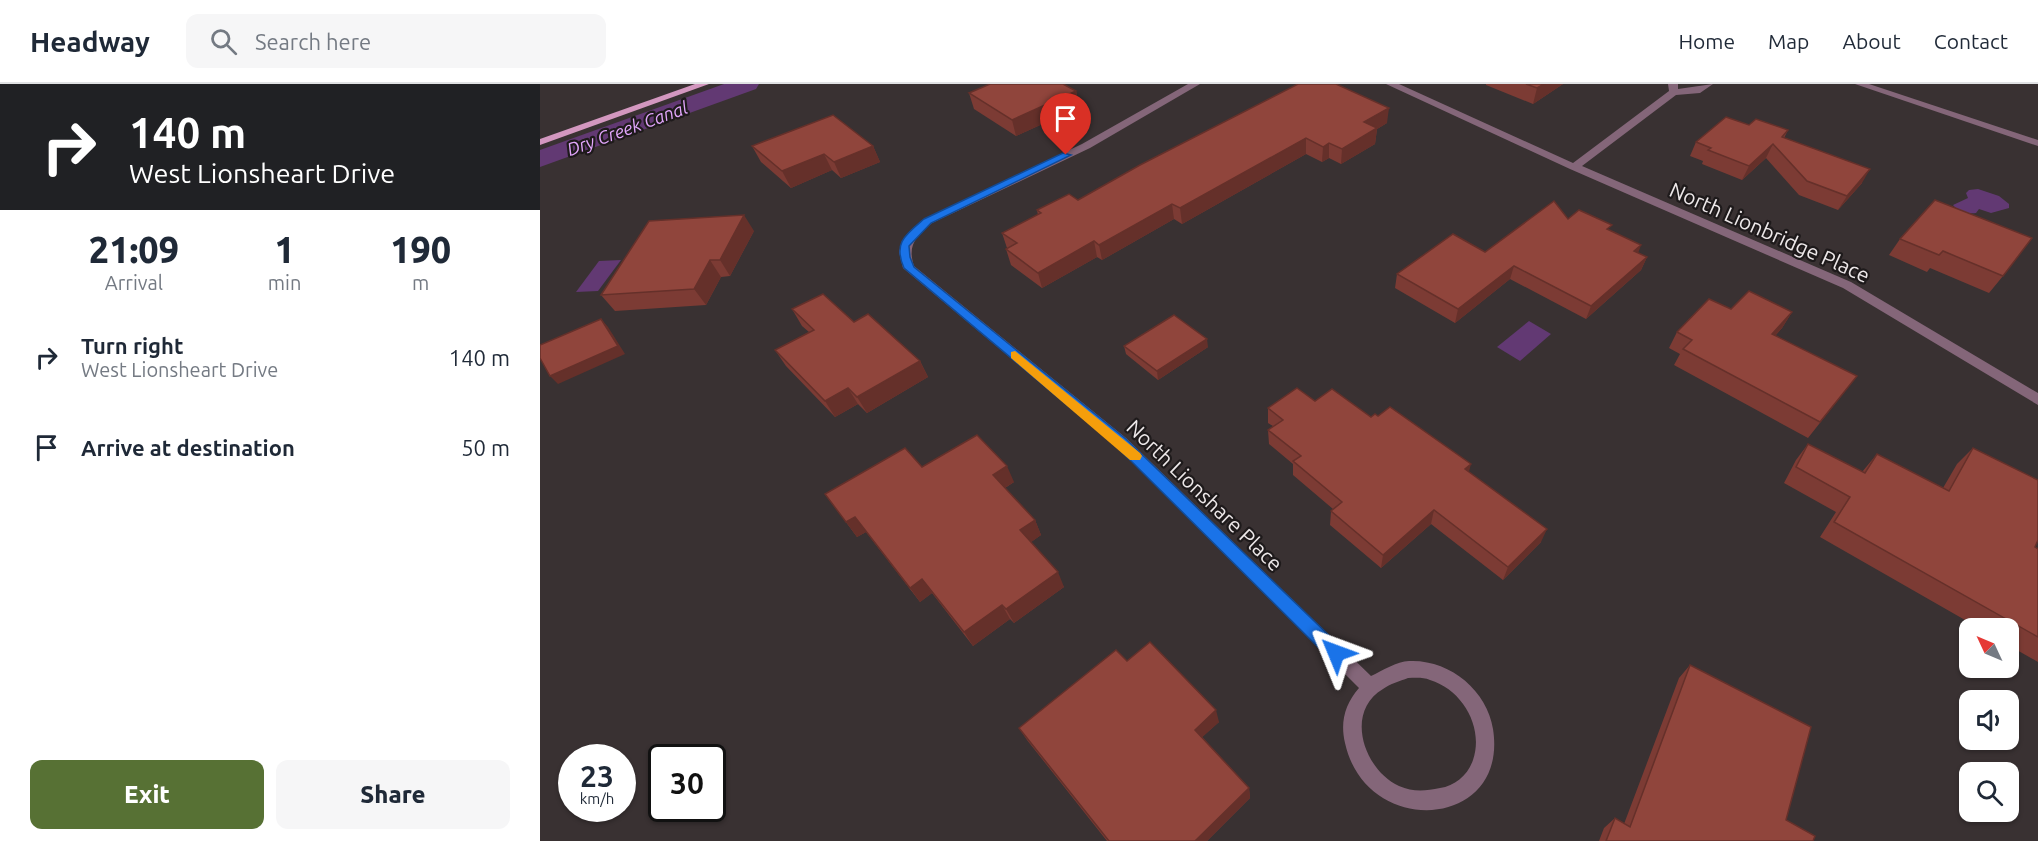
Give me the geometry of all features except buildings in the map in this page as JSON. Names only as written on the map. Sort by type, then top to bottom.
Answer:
[{"type":"main road","points":[[540,142],[704,84]]},
{"type":"street","name":"North Lionshare Place","points":[[1195,84],[1086,146],[928,221],[913,234],[904,246],[904,257],[909,268],[1121,442],[1369,686]]},
{"type":"street","name":"North Lionbridge Place","points":[[1391,84],[1574,167],[1847,285],[2038,400]]},
{"type":"street","points":[[1574,167],[1673,88],[1697,91],[1708,84]]},
{"type":"street","points":[[1860,84],[2038,143]]},
{"type":"street","points":[[1407,669],[1429,671],[1450,680],[1468,694],[1480,713],[1486,735],[1485,758],[1475,778],[1460,792],[1439,800],[1416,801],[1394,795],[1375,782],[1360,763],[1353,742],[1352,721],[1357,702],[1369,686],[1386,674],[1407,669]]},
{"type":"shaded area","points":[[1978,189],[1999,196],[2009,204],[2009,208],[1991,213],[1979,209],[1976,213],[1970,213],[1960,211],[1953,205],[1968,198],[1966,193],[1969,190]]},
{"type":"shaded area","points":[[621,260],[598,291],[576,292],[599,261]]},
{"type":"shaded area","points":[[1529,321],[1551,334],[1520,361],[1497,347]]},
{"type":"waterway","name":"Dry Creek Canal","points":[[540,159],[747,84]]},
{"type":"slow traffic","points":[[1015,355],[1135,456]]},
{"type":"route","points":[[1066,155],[928,221],[913,234],[904,246],[904,257],[909,268],[1121,442],[1336,653]]}]
